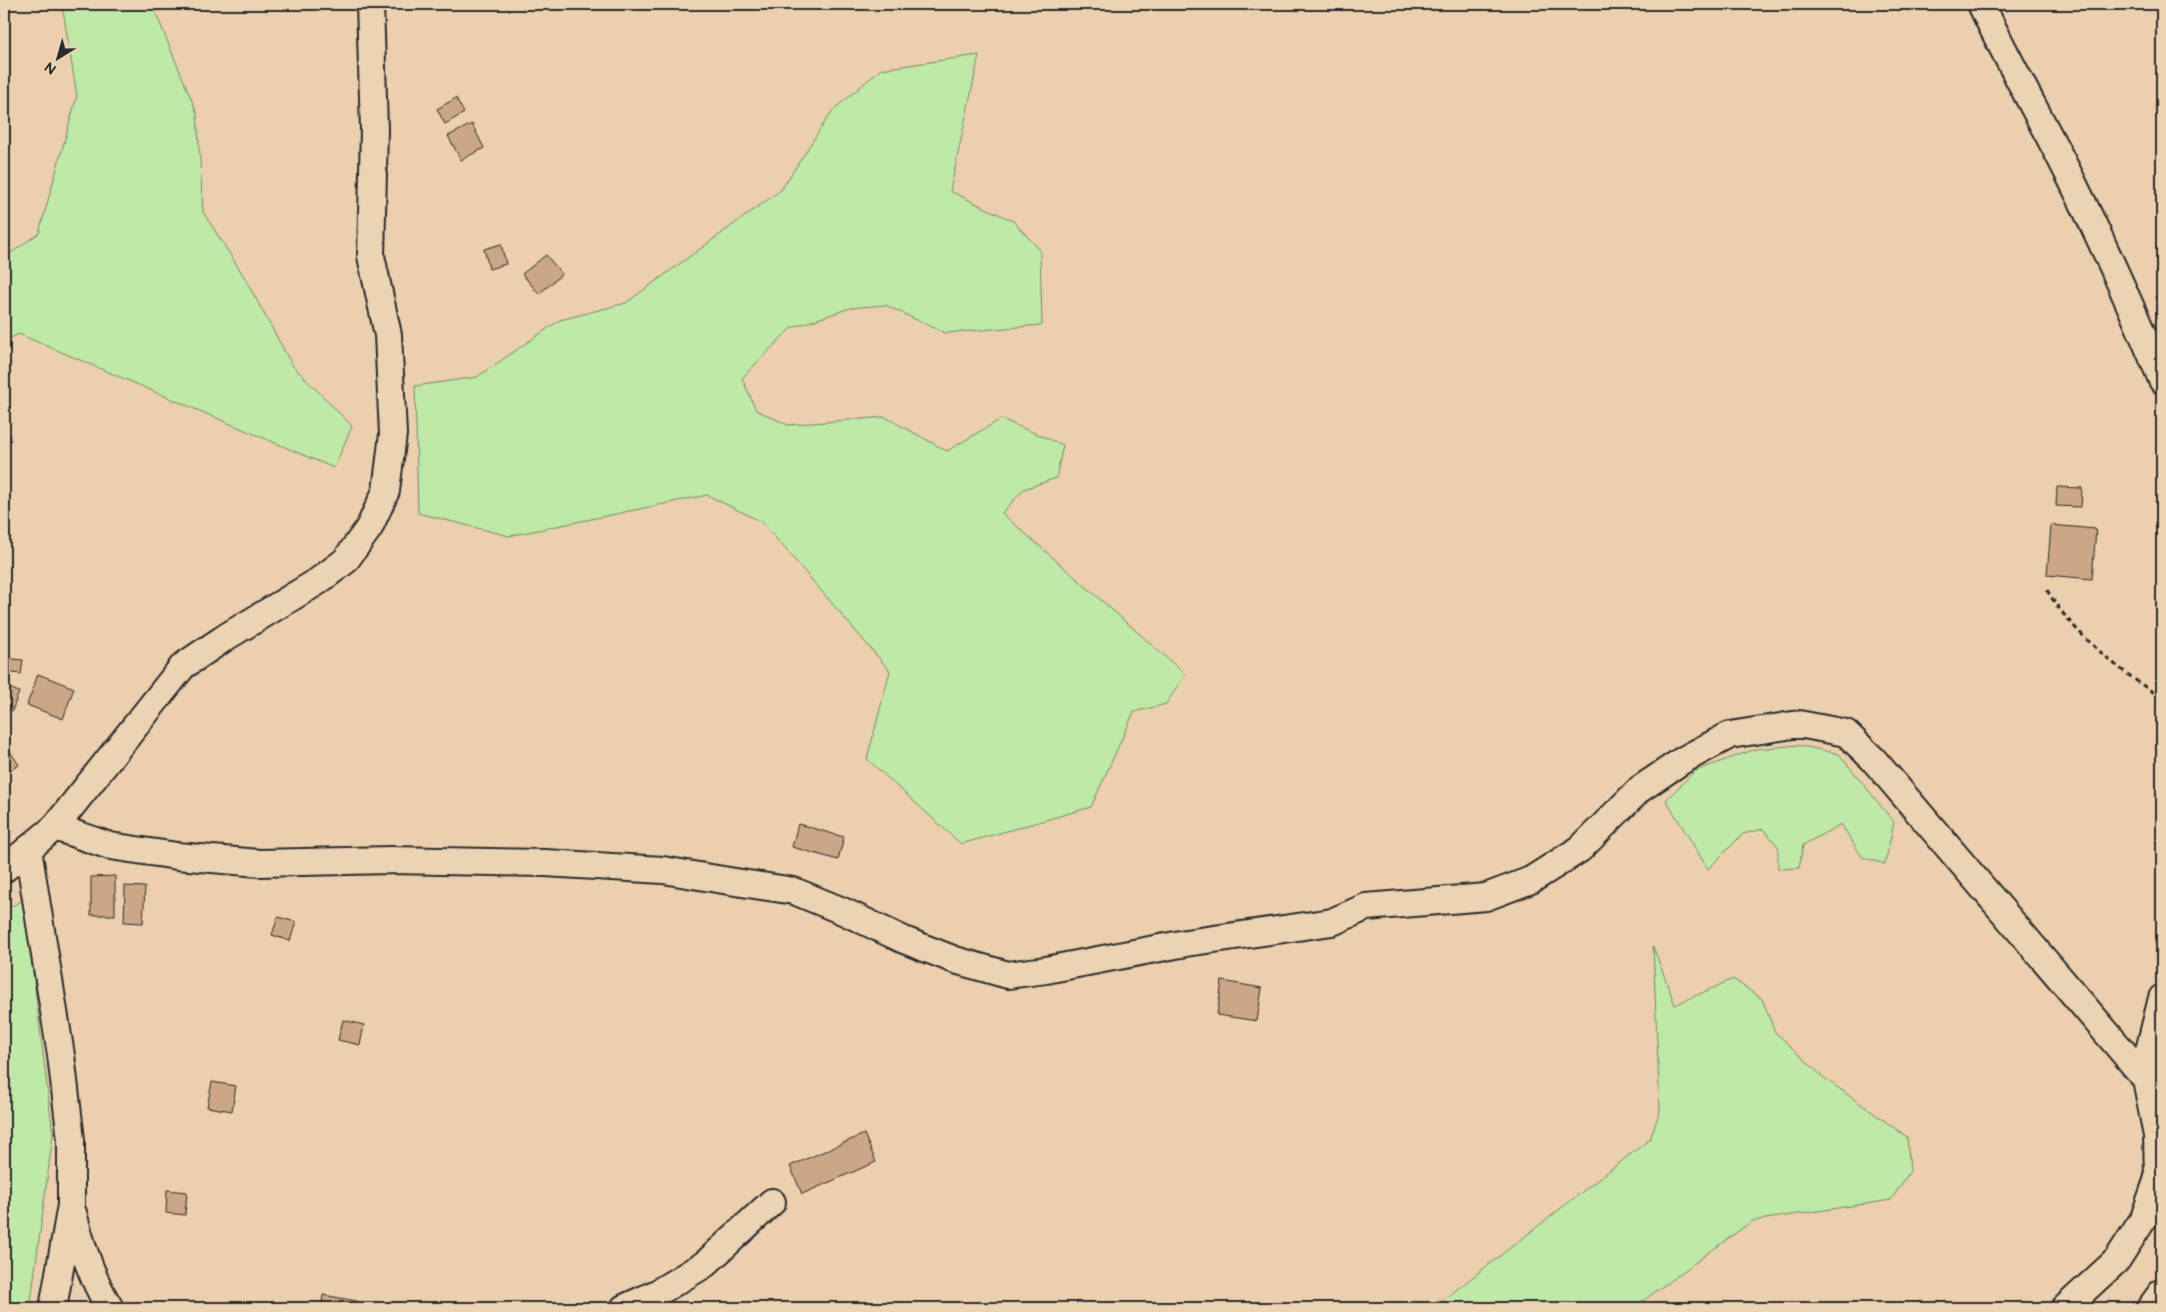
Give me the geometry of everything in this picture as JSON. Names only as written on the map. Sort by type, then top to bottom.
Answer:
[{"type":"street","points":[[4,869],[55,827],[183,666],[226,637],[317,582],[344,561],[369,528],[386,492],[393,434],[388,335],[371,256],[374,129],[370,4]]},
{"type":"street","points":[[1981,4],[2009,63],[2061,160],[2131,306],[2162,380]]},
{"type":"street","points":[[55,827],[110,846],[177,856],[259,863],[391,860],[545,862],[663,870],[794,891],[845,912],[904,940],[955,960],[1008,975],[1046,970],[1186,943],[1332,922],[1366,907],[1486,897],[1531,880],[1580,849],[1640,789],[1683,760],[1730,735],[1799,724],[1846,733],[1873,759],[2146,1079],[2160,1146],[2158,1178],[2144,1218],[2117,1260],[2065,1308]]},
{"type":"street","points":[[28,849],[62,1055],[71,1140],[71,1205],[53,1308]]},
{"type":"street","points":[[2143,1075],[2162,998]]},
{"type":"street","points":[[624,1308],[657,1293],[705,1264],[772,1202]]},
{"type":"street","points":[[71,1205],[78,1233],[90,1267],[100,1293],[110,1308]]},
{"type":"street","points":[[2150,1308],[2162,1292]]},
{"type":"path","points":[[2048,590],[2057,606],[2080,633],[2142,685],[2162,698]]},
{"type":"green space","points":[[62,4],[152,4],[197,113],[203,212],[243,275],[292,365],[352,426],[334,468],[19,334],[4,341],[4,258],[39,233],[77,96]]},
{"type":"green space","points":[[979,55],[950,191],[1013,221],[1040,250],[1042,325],[945,333],[885,305],[850,308],[791,328],[742,378],[756,410],[788,425],[885,417],[947,451],[1001,419],[1063,445],[1056,478],[1024,489],[1002,513],[1185,674],[1166,704],[1134,712],[1091,807],[961,844],[867,759],[890,671],[762,522],[707,495],[509,536],[418,513],[415,386],[477,377],[560,320],[626,303],[781,190],[832,111],[881,69]]},
{"type":"green space","points":[[1798,745],[1839,754],[1894,822],[1885,864],[1862,857],[1841,824],[1803,845],[1799,868],[1778,869],[1778,846],[1763,829],[1743,834],[1708,869],[1666,800],[1695,771],[1756,749]]},
{"type":"green space","points":[[24,899],[53,1134],[30,1308],[4,1308],[4,911]]},
{"type":"green space","points":[[1653,946],[1675,1005],[1733,979],[1762,999],[1775,1032],[1823,1077],[1907,1137],[1910,1171],[1891,1200],[1752,1221],[1633,1308],[1433,1308],[1650,1139],[1660,1111]]},
{"type":"building","points":[[456,98],[464,113],[445,124],[437,109]]},
{"type":"building","points":[[472,124],[484,148],[461,160],[448,136]]},
{"type":"building","points":[[501,244],[506,264],[489,269],[484,249]]},
{"type":"building","points":[[546,255],[562,274],[539,294],[522,274]]},
{"type":"building","points":[[2057,487],[2082,488],[2081,507],[2056,506]]},
{"type":"building","points":[[2051,525],[2096,529],[2092,579],[2047,575]]},
{"type":"building","points":[[4,658],[23,660],[21,674],[4,672]]},
{"type":"building","points":[[38,674],[74,688],[63,719],[27,705]]},
{"type":"building","points":[[4,686],[19,692],[12,711],[4,707]]},
{"type":"building","points":[[4,742],[19,765],[4,774]]},
{"type":"building","points":[[798,824],[844,837],[838,860],[792,847]]},
{"type":"building","points":[[115,876],[115,915],[91,915],[91,877]]},
{"type":"building","points":[[125,886],[145,887],[143,923],[124,922]]},
{"type":"building","points":[[278,917],[296,922],[290,941],[272,935]]},
{"type":"building","points":[[1222,981],[1262,988],[1257,1021],[1217,1015]]},
{"type":"building","points":[[343,1020],[364,1025],[360,1045],[338,1040]]},
{"type":"building","points":[[212,1082],[236,1086],[232,1111],[207,1107]]},
{"type":"building","points":[[864,1134],[876,1162],[802,1194],[790,1166]]},
{"type":"building","points":[[167,1190],[187,1192],[185,1215],[166,1213]]},
{"type":"building","points":[[323,1295],[357,1301],[356,1308],[321,1308]]}]
